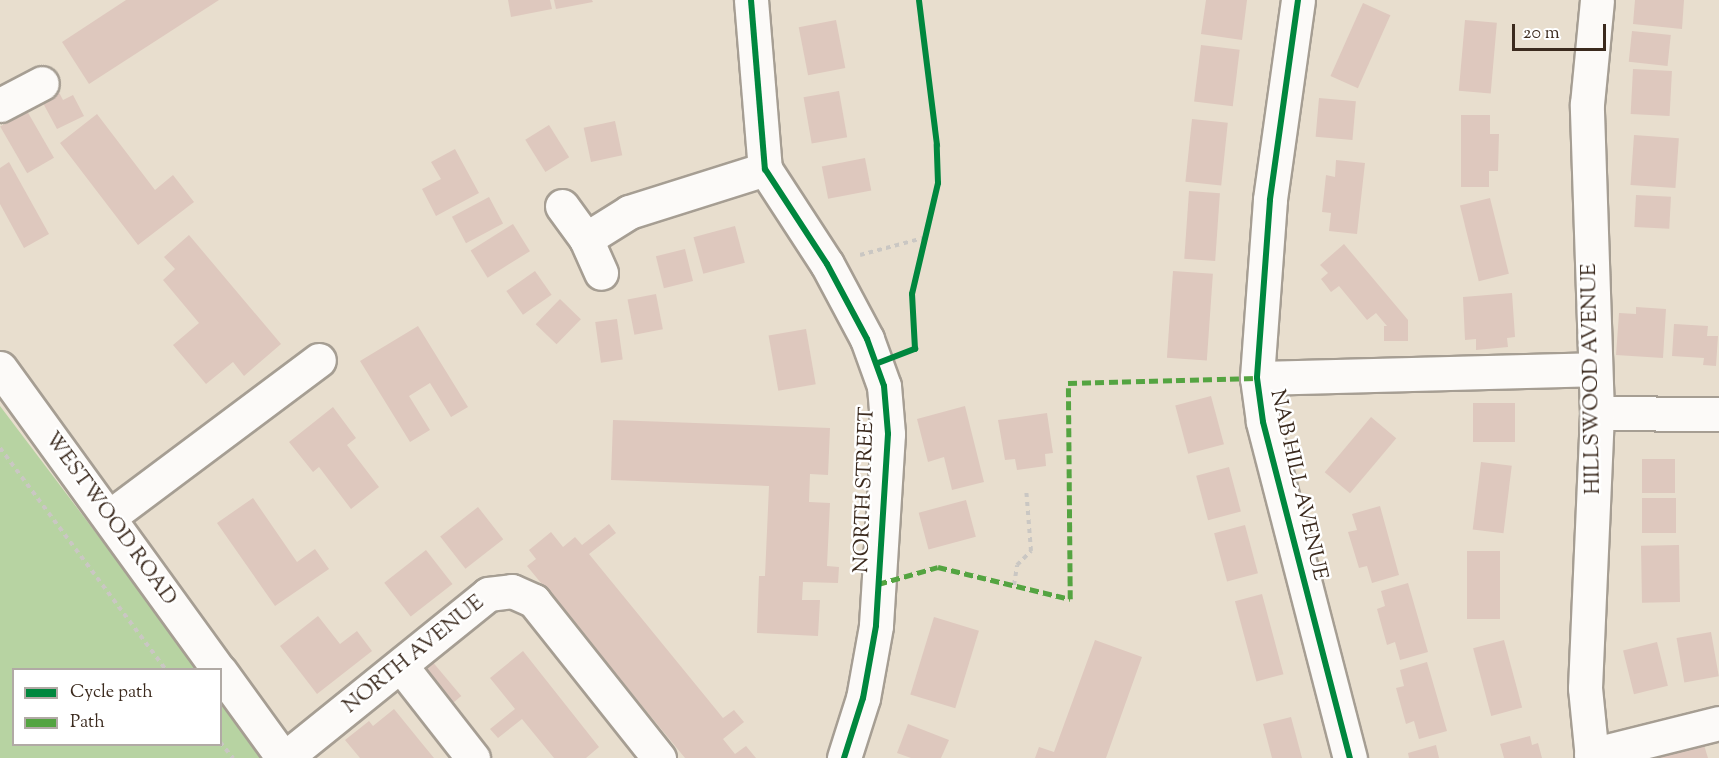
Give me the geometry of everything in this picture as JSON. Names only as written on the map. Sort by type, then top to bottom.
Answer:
[{"type":"street","name":"NORTH STREET","points":[[751,0],[765,169],[827,264],[878,363],[888,435],[876,626],[863,698],[844,758]]},
{"type":"street","name":"NAB HILL AVENUE","points":[[1298,0],[1270,200],[1257,378],[1263,422],[1350,758]]},
{"type":"street","name":"HILLSWOOD AVENUE","points":[[1591,757],[1585,688],[1597,413],[1587,104],[1598,0]]},
{"type":"street","points":[[0,105],[42,83]]},
{"type":"street","points":[[586,239],[629,212],[765,169]]},
{"type":"street","points":[[562,206],[586,239],[602,273]]},
{"type":"street","points":[[109,518],[319,360]]},
{"type":"street","name":"WESTWOOD ROAD","points":[[0,368],[219,668]]},
{"type":"street","name":"NAB HILL AVENUE","points":[[1257,378],[1595,369]]},
{"type":"street","points":[[1597,413],[1719,414]]},
{"type":"street","name":"NORTH AVENUE","points":[[284,758],[488,594],[512,591],[534,601],[659,758]]},
{"type":"street","points":[[401,666],[472,758]]},
{"type":"street","name":"WESTWOOD ROAD","points":[[222,673],[284,758]]},
{"type":"street","points":[[1591,757],[1719,723]]},
{"type":"path","points":[[921,249],[926,227]]},
{"type":"path","points":[[827,264],[923,238]]},
{"type":"path","points":[[0,448],[165,668]]},
{"type":"path","points":[[1014,585],[1017,565],[1031,551],[1026,488]]},
{"type":"path","points":[[222,744],[233,758]]},
{"type":"green space","points":[[0,406],[198,668],[12,668],[12,746],[222,746],[222,700],[264,758],[0,758]]},
{"type":"building","points":[[126,0],[219,0],[89,84],[62,42]]},
{"type":"building","points":[[508,0],[550,0],[552,9],[511,17]]},
{"type":"building","points":[[554,0],[592,0],[593,2],[556,9]]},
{"type":"building","points":[[1206,0],[1247,0],[1242,40],[1201,34]]},
{"type":"building","points":[[1635,0],[1684,0],[1682,29],[1633,24]]},
{"type":"building","points":[[1363,3],[1390,15],[1358,88],[1330,76]]},
{"type":"building","points":[[836,20],[845,68],[808,75],[799,27]]},
{"type":"building","points":[[1465,20],[1497,23],[1491,94],[1459,91]]},
{"type":"building","points":[[1632,31],[1671,35],[1668,66],[1629,62]]},
{"type":"building","points":[[1201,45],[1240,50],[1233,106],[1194,102]]},
{"type":"building","points":[[1633,69],[1672,71],[1670,116],[1631,114]]},
{"type":"building","points":[[54,83],[63,100],[73,95],[84,116],[57,129],[37,92]]},
{"type":"building","points":[[839,91],[847,137],[812,144],[804,97]]},
{"type":"building","points":[[1319,98],[1356,101],[1352,140],[1316,137]]},
{"type":"building","points":[[27,111],[54,158],[27,173],[0,126]]},
{"type":"building","points":[[97,114],[155,190],[173,175],[194,202],[138,245],[60,143]]},
{"type":"building","points":[[1461,115],[1490,115],[1490,134],[1499,134],[1498,171],[1489,171],[1489,187],[1461,187]]},
{"type":"building","points":[[1192,119],[1228,123],[1221,185],[1185,182]]},
{"type":"building","points":[[615,121],[622,155],[591,162],[584,128]]},
{"type":"building","points":[[549,125],[569,157],[545,172],[525,140]]},
{"type":"building","points":[[1634,135],[1679,138],[1675,188],[1631,185]]},
{"type":"building","points":[[455,149],[479,193],[436,216],[422,189],[441,179],[431,162]]},
{"type":"building","points":[[865,158],[871,190],[828,199],[822,166]]},
{"type":"building","points":[[1336,160],[1365,163],[1357,234],[1329,231],[1331,213],[1322,212],[1326,175],[1335,177]]},
{"type":"building","points":[[9,162],[49,234],[24,248],[0,204],[0,168]]},
{"type":"building","points":[[1189,191],[1220,193],[1215,261],[1184,259]]},
{"type":"building","points":[[1636,195],[1671,197],[1669,229],[1634,227]]},
{"type":"building","points":[[489,197],[503,223],[466,243],[452,217]]},
{"type":"building","points":[[1490,198],[1509,274],[1479,281],[1460,205]]},
{"type":"building","points":[[513,224],[530,251],[488,278],[471,250]]},
{"type":"building","points":[[735,226],[745,263],[703,274],[693,237]]},
{"type":"building","points":[[189,235],[281,344],[244,376],[233,362],[206,384],[173,345],[199,323],[163,280],[175,269],[164,257]]},
{"type":"building","points":[[1344,244],[1408,320],[1408,341],[1384,341],[1384,326],[1387,326],[1376,313],[1367,320],[1339,286],[1331,292],[1321,279],[1328,273],[1320,265]]},
{"type":"building","points":[[685,249],[693,281],[664,288],[656,256]]},
{"type":"building","points":[[535,271],[552,295],[523,315],[506,291]]},
{"type":"building","points":[[1173,271],[1213,274],[1207,361],[1167,358]]},
{"type":"building","points":[[1512,293],[1515,337],[1507,338],[1508,347],[1476,350],[1476,339],[1465,340],[1463,297]]},
{"type":"building","points":[[656,294],[663,329],[634,335],[628,300]]},
{"type":"building","points":[[560,299],[581,319],[557,344],[536,324]]},
{"type":"building","points":[[1636,307],[1666,309],[1663,358],[1616,355],[1619,313],[1636,314]]},
{"type":"building","points":[[617,319],[623,360],[601,363],[595,322]]},
{"type":"building","points":[[1674,324],[1708,326],[1707,336],[1718,336],[1716,366],[1703,365],[1704,358],[1672,356]]},
{"type":"building","points":[[418,326],[468,407],[451,417],[430,383],[409,396],[430,430],[410,442],[360,361]]},
{"type":"building","points":[[806,329],[816,384],[778,391],[769,336]]},
{"type":"building","points":[[1211,396],[1224,444],[1188,454],[1175,406]]},
{"type":"building","points":[[1473,403],[1515,403],[1515,442],[1473,442]]},
{"type":"building","points":[[965,406],[984,482],[952,490],[944,457],[928,462],[917,419]]},
{"type":"building","points":[[333,407],[356,438],[347,445],[379,487],[351,509],[319,467],[313,472],[289,442]]},
{"type":"building","points":[[1047,413],[1053,453],[1045,454],[1046,466],[1017,470],[1015,459],[1005,460],[998,420]]},
{"type":"building","points":[[1371,417],[1396,438],[1350,493],[1325,472]]},
{"type":"building","points":[[613,420],[830,428],[828,475],[810,474],[809,502],[830,503],[827,566],[839,567],[838,583],[803,582],[802,600],[820,600],[818,636],[757,633],[759,576],[765,576],[769,486],[611,480]]},
{"type":"building","points":[[1642,459],[1675,459],[1675,493],[1642,493]]},
{"type":"building","points":[[1481,462],[1512,466],[1503,533],[1473,529]]},
{"type":"building","points":[[1229,467],[1241,511],[1208,520],[1196,476]]},
{"type":"building","points":[[253,498],[297,562],[315,549],[329,569],[275,606],[217,523]]},
{"type":"building","points":[[1642,498],[1676,498],[1676,533],[1642,533]]},
{"type":"building","points":[[966,500],[976,537],[929,549],[919,513]]},
{"type":"building","points":[[1380,506],[1399,575],[1372,583],[1367,566],[1359,568],[1348,532],[1357,530],[1352,514]]},
{"type":"building","points":[[478,507],[503,539],[465,569],[440,537]]},
{"type":"building","points":[[609,524],[616,533],[589,554],[723,718],[734,710],[744,722],[723,739],[735,754],[746,746],[756,758],[685,758],[527,566],[536,559],[529,550],[551,532],[563,547],[575,537],[582,545]]},
{"type":"building","points":[[1245,525],[1258,573],[1227,582],[1214,533]]},
{"type":"building","points":[[1679,545],[1680,602],[1642,603],[1641,546]]},
{"type":"building","points":[[426,550],[452,584],[411,617],[384,583]]},
{"type":"building","points":[[1467,551],[1500,551],[1500,619],[1467,619]]},
{"type":"building","points":[[1408,583],[1428,652],[1400,660],[1395,642],[1387,645],[1377,609],[1385,606],[1381,591]]},
{"type":"building","points":[[1262,594],[1283,674],[1256,681],[1235,601]]},
{"type":"building","points":[[318,616],[340,644],[357,631],[372,651],[317,694],[280,646]]},
{"type":"building","points":[[934,617],[979,631],[955,708],[910,694]]},
{"type":"building","points":[[1711,632],[1719,676],[1684,682],[1677,638]]},
{"type":"building","points":[[1095,640],[1142,657],[1106,758],[1035,758],[1039,747],[1054,752]]},
{"type":"building","points":[[1504,640],[1522,708],[1491,716],[1473,648]]},
{"type":"building","points":[[1657,642],[1668,686],[1634,694],[1623,650]]},
{"type":"building","points":[[523,651],[599,747],[586,758],[554,758],[522,719],[498,738],[490,729],[515,709],[490,678]]},
{"type":"building","points":[[431,660],[461,696],[445,710],[415,673]]},
{"type":"building","points":[[1427,662],[1447,731],[1419,739],[1414,721],[1406,724],[1396,688],[1404,686],[1400,670]]},
{"type":"building","points":[[394,709],[434,758],[360,758],[345,740],[369,721],[373,726]]},
{"type":"building","points":[[1291,717],[1302,758],[1272,758],[1263,724]]},
{"type":"building","points":[[908,724],[949,740],[941,758],[911,758],[897,753]]},
{"type":"building","points":[[1530,736],[1532,745],[1538,743],[1542,758],[1504,758],[1500,744]]},
{"type":"building","points":[[1436,745],[1439,758],[1409,758],[1408,753]]},
{"type":"building","points":[[1704,745],[1708,758],[1656,757]]},
{"type":"marked path","points":[[878,584],[938,567],[1070,599],[1068,383],[1257,378]]},
{"type":"cycle path","points":[[751,0],[765,169],[827,264],[867,339],[884,386],[888,434],[876,626],[863,698],[844,758]]},
{"type":"cycle path","points":[[878,363],[915,349],[912,294],[938,183],[937,145],[919,0]]},
{"type":"cycle path","points":[[1298,0],[1270,200],[1257,378],[1263,422],[1350,758]]}]
